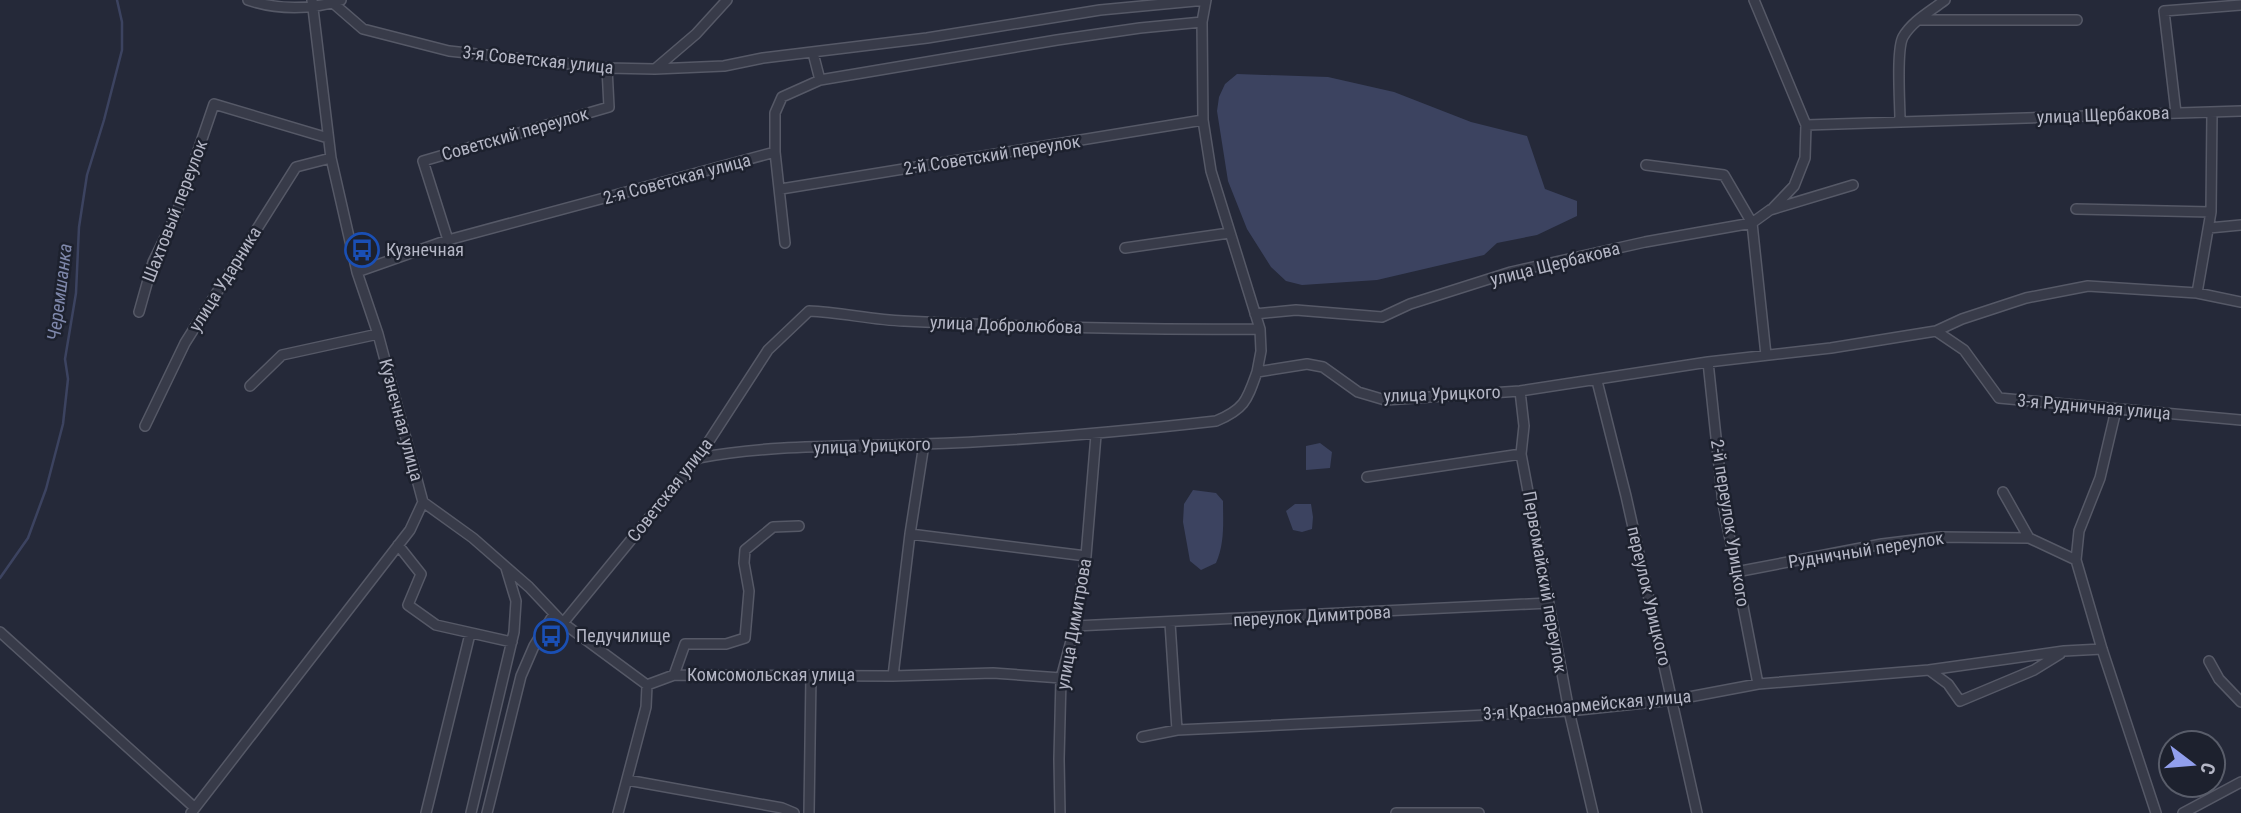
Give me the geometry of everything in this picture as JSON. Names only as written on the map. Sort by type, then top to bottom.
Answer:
[{"type":"street","points":[[248,0],[265,6],[337,1]]},
{"type":"street","points":[[655,69],[696,34],[727,0]]},
{"type":"street","points":[[1206,0],[1202,22],[1203,120],[1211,171],[1260,329],[1261,351],[1257,372]]},
{"type":"street","name":"3-я Советская улица","points":[[337,1],[363,29],[449,51],[607,68],[655,69],[724,66],[763,58],[813,53],[1100,10],[1206,0]]},
{"type":"street","points":[[1754,0],[1806,125],[1805,158],[1794,186],[1770,211]]},
{"type":"street","points":[[1900,120],[1899,73],[1902,38],[1918,20],[1945,0]]},
{"type":"street","name":"Кузнечная улица","points":[[193,811],[410,530],[424,502],[378,334],[357,272],[331,158],[313,3]]},
{"type":"street","points":[[2176,113],[2164,11],[2241,5]]},
{"type":"street","points":[[1918,20],[2077,19]]},
{"type":"street","name":"2-я Советская улица","points":[[357,272],[448,240],[775,152],[775,113],[782,97],[820,80],[1140,28],[1202,22]]},
{"type":"street","points":[[813,53],[820,80]]},
{"type":"street","name":"Советский переулок","points":[[448,240],[423,161],[609,107],[607,68]]},
{"type":"street","name":"Шахтовый переулок","points":[[139,312],[153,262],[176,215],[214,104],[328,138]]},
{"type":"street","name":"улица Щербакова","points":[[1806,125],[2241,111]]},
{"type":"street","points":[[2197,293],[2211,212],[2212,112]]},
{"type":"street","name":"2-й Советский переулок","points":[[780,189],[1203,120]]},
{"type":"street","points":[[775,152],[785,243]]},
{"type":"street","name":"улица Ударника","points":[[145,426],[185,342],[296,167],[331,158]]},
{"type":"street","points":[[1646,165],[1724,174],[1752,223],[1766,355]]},
{"type":"street","name":"улица Щербакова","points":[[1255,314],[1296,310],[1382,317],[1410,304],[1511,272],[1645,242],[1752,223],[1770,211],[1853,185]]},
{"type":"street","points":[[2076,209],[2211,212]]},
{"type":"street","points":[[2208,228],[2241,225]]},
{"type":"street","points":[[1125,248],[1229,233]]},
{"type":"street","name":"улица Урицкого","points":[[698,458],[794,448],[1096,435],[1216,421],[1235,413],[1246,401],[1257,372],[1307,364],[1323,367],[1358,392],[1385,400],[1520,391],[1936,331],[1962,319],[2026,298],[2088,286],[2197,293],[2241,302]]},
{"type":"street","name":"улица Добролюбова","points":[[768,350],[809,311],[840,312],[878,320],[945,323],[1143,330],[1260,329]]},
{"type":"street","name":"3-я Рудничная улица","points":[[1936,331],[1964,350],[1999,398],[2241,419]]},
{"type":"street","points":[[250,386],[282,355],[378,334]]},
{"type":"street","name":"Советская улица","points":[[563,623],[698,458],[768,350]]},
{"type":"street","name":"2-й переулок Урицкого","points":[[1707,362],[1723,503],[1758,684]]},
{"type":"street","name":"переулок Урицкого","points":[[1597,381],[1673,700],[1697,813]]},
{"type":"street","name":"Первомайский переулок","points":[[1520,391],[1524,426],[1521,454],[1569,711],[1592,813]]},
{"type":"street","points":[[2116,410],[2100,478],[2079,531],[2076,560],[2156,813]]},
{"type":"street","name":"улица Димитрова","points":[[1060,813],[1061,678],[1075,626],[1086,556],[1096,435]]},
{"type":"street","points":[[893,676],[924,444]]},
{"type":"street","points":[[1367,477],[1521,454]]},
{"type":"street","points":[[2003,492],[2029,538]]},
{"type":"street","points":[[424,502],[506,566],[563,623],[647,685],[646,707],[618,813]]},
{"type":"street","points":[[674,675],[685,644],[726,644],[745,638],[749,591],[744,563],[745,550],[773,527],[799,526]]},
{"type":"street","points":[[910,534],[1086,556]]},
{"type":"street","name":"Рудничный переулок","points":[[1736,572],[1882,544],[1928,538],[2029,538],[2076,560]]},
{"type":"street","points":[[397,545],[421,574],[408,605],[436,625],[512,642]]},
{"type":"street","points":[[471,813],[512,642],[516,601],[506,566]]},
{"type":"street","name":"переулок Димитрова","points":[[1075,626],[1549,603]]},
{"type":"street","points":[[487,813],[521,676],[534,646],[554,614]]},
{"type":"street","points":[[1170,623],[1177,730]]},
{"type":"street","points":[[0,632],[193,811]]},
{"type":"street","points":[[426,813],[470,634]]},
{"type":"street","name":"3-я Красноармейская улица","points":[[1142,737],[1177,730],[1569,711],[1673,700],[1758,684],[1929,670],[2064,651],[2102,649]]},
{"type":"street","points":[[1929,670],[1948,684],[1960,701],[2034,670],[2064,651]]},
{"type":"street","points":[[2209,661],[2219,679],[2241,702]]},
{"type":"street","name":"Комсомольская улица","points":[[647,685],[674,675],[893,676],[993,673],[1061,678]]},
{"type":"street","points":[[809,813],[811,676]]},
{"type":"street","points":[[627,780],[782,808],[794,813]]},
{"type":"street","points":[[2183,813],[2241,782]]},
{"type":"street","points":[[1398,813],[1479,813]]},
{"type":"water","points":[[1237,74],[1328,77],[1394,92],[1471,122],[1527,136],[1545,189],[1577,201],[1577,216],[1537,235],[1497,243],[1484,255],[1377,280],[1302,285],[1286,281],[1271,267],[1247,229],[1228,181],[1217,111],[1225,84]]},
{"type":"water","points":[[1320,443],[1332,452],[1330,468],[1306,470],[1306,446]]},
{"type":"water","points":[[1193,490],[1216,493],[1223,501],[1223,532],[1219,555],[1216,563],[1201,570],[1190,561],[1183,522],[1184,504]]},
{"type":"water","points":[[1295,504],[1311,504],[1312,529],[1302,532],[1293,530],[1286,511]]},
{"type":"waterway","name":"Черемшанка","points":[[0,578],[28,538],[46,489],[63,424],[68,379],[65,359],[76,293],[79,227],[87,175],[122,50],[122,22],[117,0]]},
{"type":"place","name":"Кузнечная","points":[[362,250]]},
{"type":"place","name":"Педучилище","points":[[551,636]]}]
